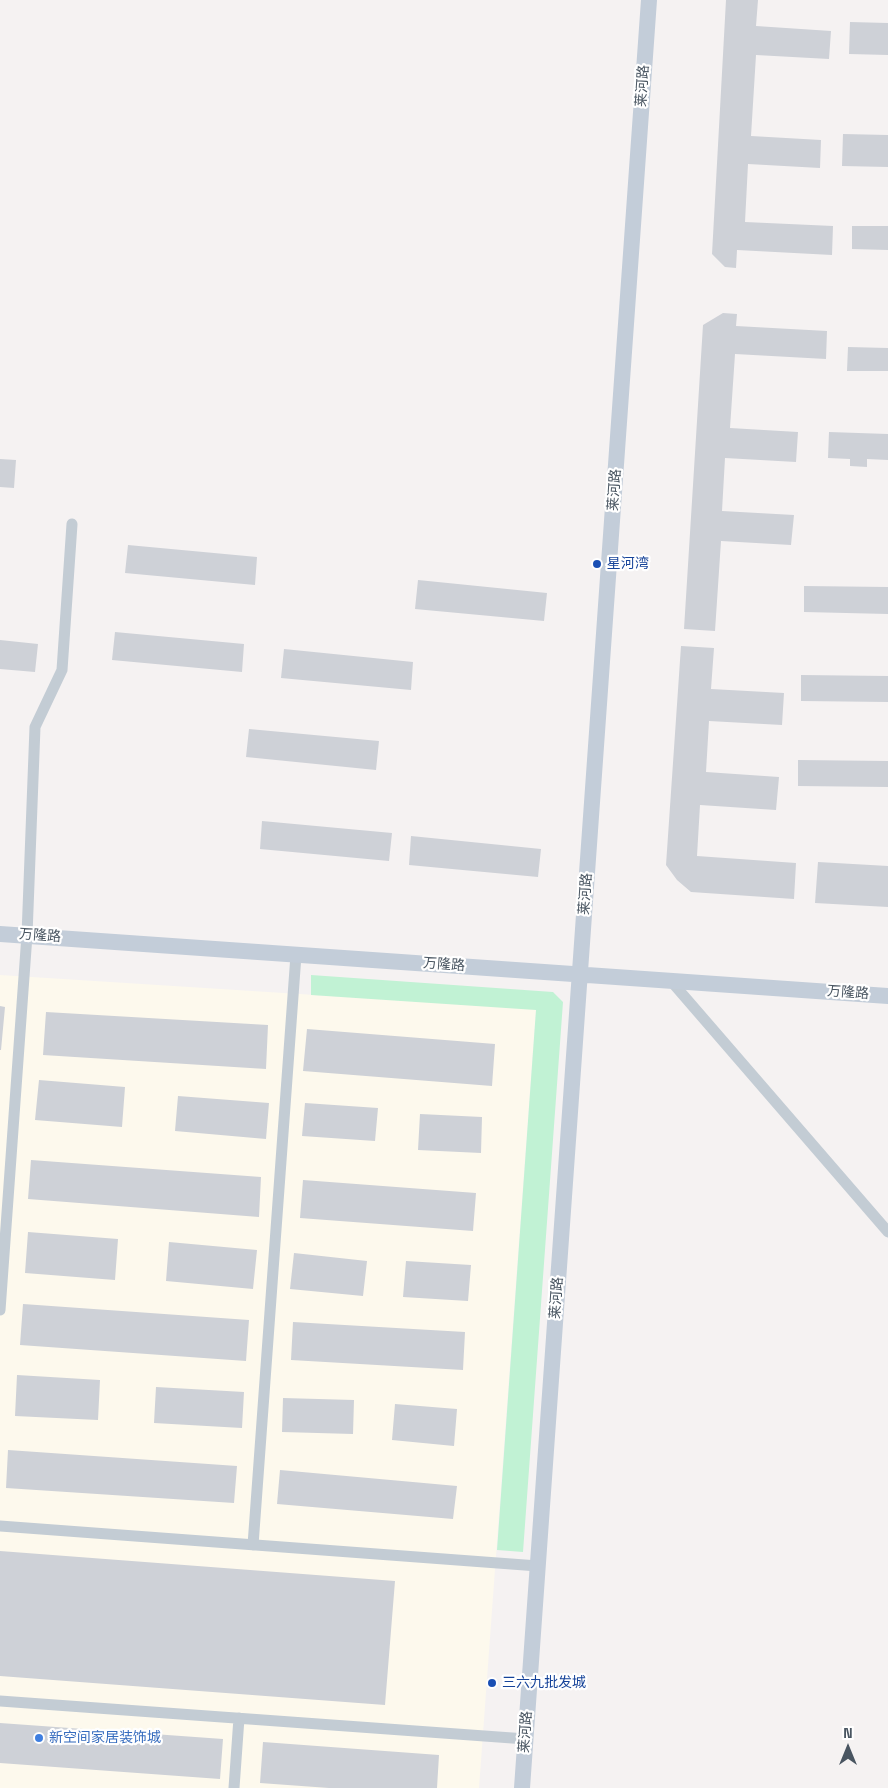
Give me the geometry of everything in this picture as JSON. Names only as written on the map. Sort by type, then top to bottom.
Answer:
[{"type":"street","name":"莱河路","points":[[522,1788],[649,0]]},
{"type":"street","points":[[0,1310],[26,936],[35,727],[62,670],[72,524]]},
{"type":"street","name":"万隆路","points":[[0,934],[888,996]]},
{"type":"street","points":[[253,1545],[296,954]]},
{"type":"street","points":[[671,981],[888,1232]]},
{"type":"street","points":[[0,1526],[538,1566]]},
{"type":"street","points":[[0,1701],[526,1739]]},
{"type":"street","points":[[234,1788],[239,1718]]},
{"type":"shaded area","points":[[0,975],[536,1009],[479,1788],[0,1788]]},
{"type":"green space","points":[[311,975],[553,992],[563,1002],[523,1552],[497,1550],[536,1010],[311,995]]},
{"type":"building","points":[[726,0],[758,0],[756,26],[831,31],[829,59],[756,55],[751,136],[821,140],[820,168],[748,164],[745,222],[833,226],[832,255],[737,250],[736,268],[725,267],[712,254]]},
{"type":"building","points":[[850,22],[888,23],[888,55],[849,54]]},
{"type":"building","points":[[843,134],[888,135],[888,167],[842,166]]},
{"type":"building","points":[[852,226],[888,226],[888,250],[852,249]]},
{"type":"building","points":[[723,313],[737,314],[736,326],[827,331],[826,359],[735,354],[730,428],[798,432],[796,462],[725,458],[722,511],[794,515],[791,545],[721,541],[715,631],[684,629],[703,325]]},
{"type":"building","points":[[848,347],[888,348],[888,371],[847,371]]},
{"type":"building","points":[[829,432],[888,434],[888,460],[867,459],[867,467],[850,466],[850,459],[828,458]]},
{"type":"building","points":[[0,459],[16,460],[14,488],[0,487]]},
{"type":"building","points":[[128,545],[257,557],[255,585],[125,573]]},
{"type":"building","points":[[418,580],[547,593],[544,621],[415,609]]},
{"type":"building","points":[[804,586],[888,587],[888,614],[804,612]]},
{"type":"building","points":[[115,632],[244,644],[242,672],[112,660]]},
{"type":"building","points":[[0,640],[38,644],[35,672],[0,669]]},
{"type":"building","points":[[681,646],[714,648],[711,689],[784,693],[782,725],[709,721],[706,772],[779,777],[776,810],[700,805],[697,856],[796,863],[794,899],[691,892],[677,880],[666,865]]},
{"type":"building","points":[[284,649],[413,662],[411,690],[281,678]]},
{"type":"building","points":[[801,675],[888,676],[888,702],[801,701]]},
{"type":"building","points":[[249,729],[379,741],[376,770],[246,757]]},
{"type":"building","points":[[798,760],[888,761],[888,787],[798,786]]},
{"type":"building","points":[[262,821],[392,833],[389,861],[260,849]]},
{"type":"building","points":[[411,836],[541,849],[538,877],[409,865]]},
{"type":"building","points":[[818,862],[888,866],[888,907],[815,903]]},
{"type":"building","points":[[0,1006],[5,1007],[1,1050],[0,1050]]},
{"type":"building","points":[[46,1012],[268,1025],[266,1069],[43,1055]]},
{"type":"building","points":[[307,1029],[495,1044],[492,1086],[303,1071]]},
{"type":"building","points":[[39,1080],[125,1087],[122,1127],[35,1120]]},
{"type":"building","points":[[178,1096],[269,1103],[266,1139],[175,1131]]},
{"type":"building","points":[[305,1103],[378,1108],[375,1141],[302,1136]]},
{"type":"building","points":[[420,1114],[482,1117],[481,1153],[418,1150]]},
{"type":"building","points":[[31,1160],[261,1177],[259,1217],[28,1199]]},
{"type":"building","points":[[303,1180],[476,1193],[473,1231],[300,1218]]},
{"type":"building","points":[[28,1232],[118,1239],[115,1280],[25,1273]]},
{"type":"building","points":[[169,1242],[257,1250],[253,1289],[166,1281]]},
{"type":"building","points":[[294,1253],[367,1261],[363,1296],[290,1289]]},
{"type":"building","points":[[406,1261],[471,1265],[468,1301],[403,1297]]},
{"type":"building","points":[[23,1304],[249,1320],[246,1361],[20,1345]]},
{"type":"building","points":[[293,1322],[465,1332],[463,1370],[291,1360]]},
{"type":"building","points":[[17,1375],[100,1380],[98,1420],[15,1416]]},
{"type":"building","points":[[156,1387],[244,1392],[242,1428],[154,1423]]},
{"type":"building","points":[[283,1398],[354,1400],[353,1434],[282,1432]]},
{"type":"building","points":[[395,1404],[457,1409],[454,1446],[392,1440]]},
{"type":"building","points":[[8,1450],[237,1466],[234,1503],[6,1488]]},
{"type":"building","points":[[280,1470],[457,1486],[453,1519],[277,1504]]},
{"type":"building","points":[[0,1551],[395,1581],[385,1705],[0,1676]]},
{"type":"building","points":[[0,1723],[223,1739],[220,1779],[0,1763]]},
{"type":"building","points":[[263,1742],[439,1755],[437,1788],[329,1788],[260,1783]]},
{"type":"place","name":"星河湾","points":[[597,564]]},
{"type":"place","name":"三六九批发城","points":[[492,1683]]},
{"type":"place","name":"新空间家居装饰城","points":[[39,1738]]}]
